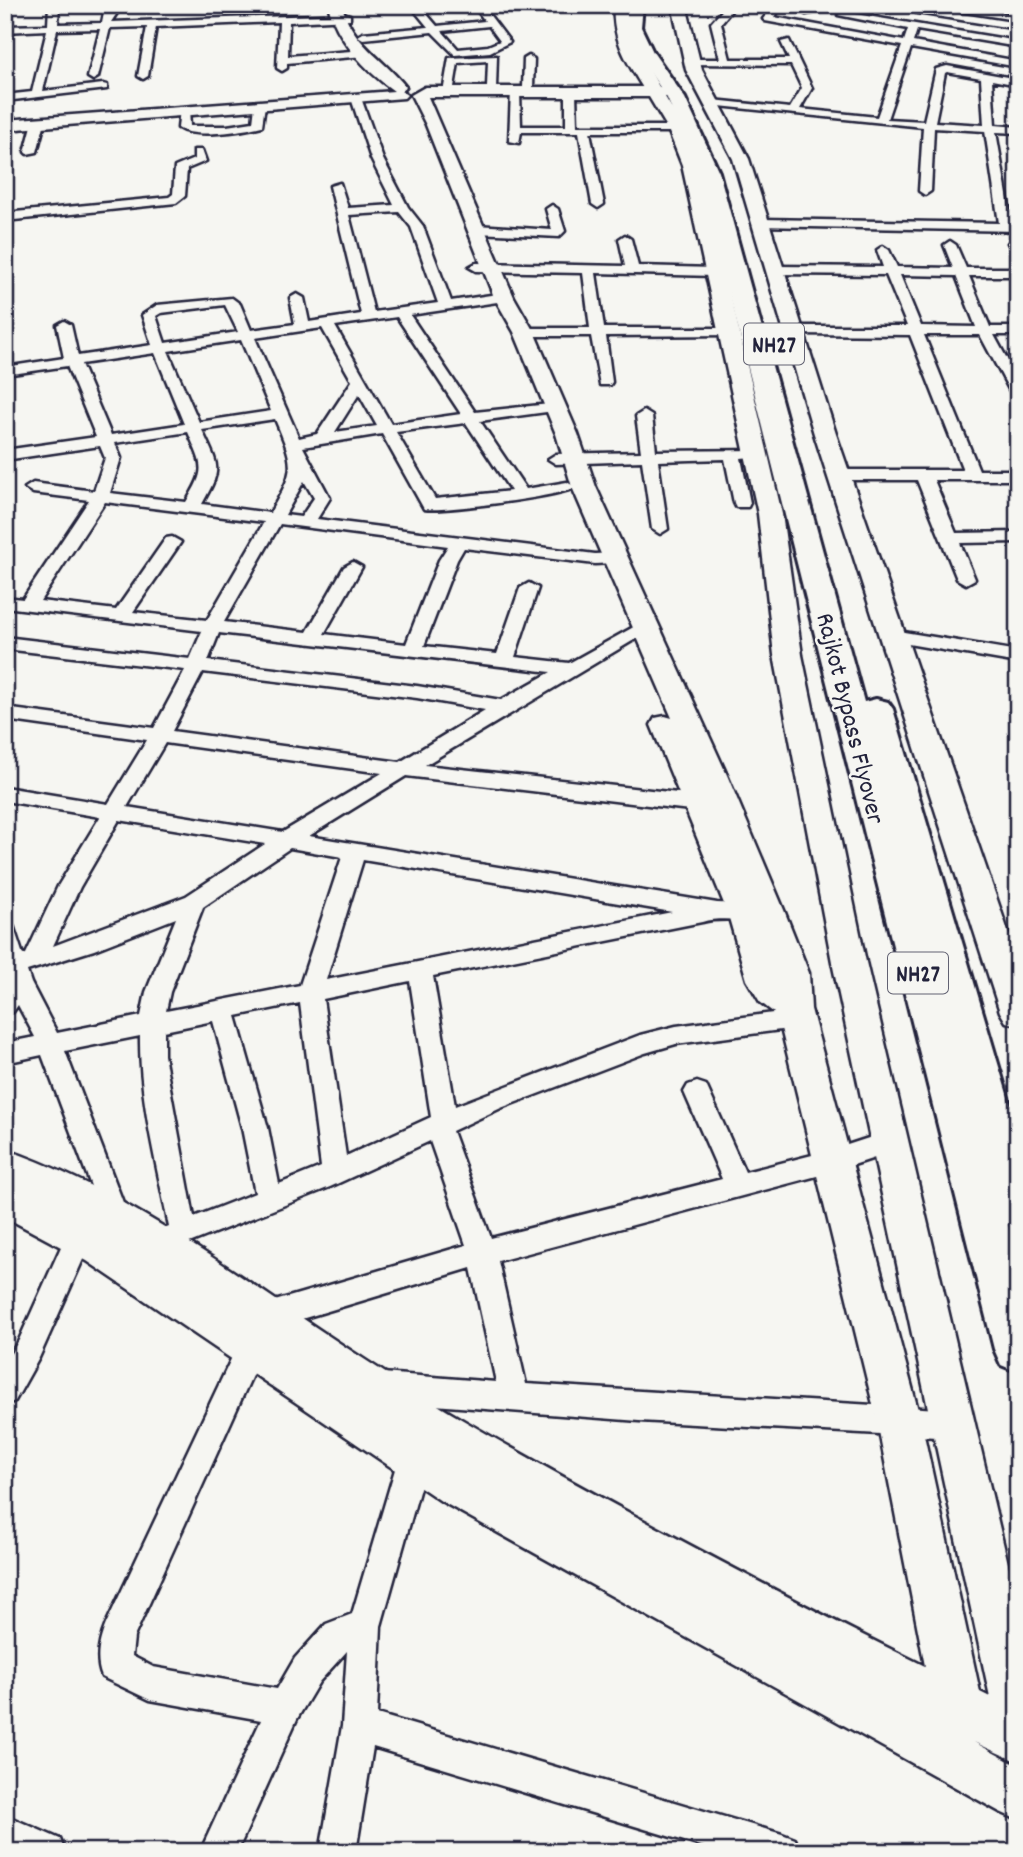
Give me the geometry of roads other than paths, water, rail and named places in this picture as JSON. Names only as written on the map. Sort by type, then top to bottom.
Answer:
[{"type":"highway","name":"Rajkot Bypass Flyover","points":[[635,5],[633,27],[671,78]]},
{"type":"highway","name":"Rajkot Bypass Flyover","points":[[651,17],[671,78],[709,172],[832,596],[1018,1208]]},
{"type":"highway","name":"Rajkot Bypass Flyover","points":[[832,596],[1018,1349]]},
{"type":"main road","points":[[622,5],[619,21],[624,41],[671,78]]},
{"type":"street","points":[[5,15],[9,5]]},
{"type":"street","points":[[37,95],[53,27],[54,5]]},
{"type":"street","points":[[414,5],[455,52],[489,49],[505,42],[477,5]]},
{"type":"street","points":[[678,5],[671,78],[676,129],[691,165],[728,332],[744,454],[742,503]]},
{"type":"street","points":[[726,62],[716,23],[732,5]]},
{"type":"street","points":[[779,5],[768,19],[1018,64]]},
{"type":"street","points":[[806,10],[851,5]]},
{"type":"street","points":[[986,5],[1018,10]]},
{"type":"street","points":[[788,23],[917,7],[1018,26]]},
{"type":"street","points":[[881,121],[914,27],[917,7]]},
{"type":"street","points":[[93,76],[110,9],[123,13]]},
{"type":"street","points":[[218,10],[270,9],[269,20]]},
{"type":"street","points":[[5,29],[269,20],[341,11]]},
{"type":"street","points":[[341,11],[410,91],[434,125],[477,229],[485,267]]},
{"type":"street","points":[[341,11],[344,31],[364,53],[410,91],[566,458],[584,487],[604,558]]},
{"type":"street","points":[[843,15],[1018,44]]},
{"type":"street","points":[[284,19],[282,64],[364,53]]},
{"type":"street","points":[[363,36],[492,23]]},
{"type":"street","points":[[143,76],[152,24]]},
{"type":"street","points":[[786,41],[807,88],[794,111]]},
{"type":"street","points":[[903,55],[1018,75]]},
{"type":"street","points":[[449,87],[453,61],[493,58],[492,87]]},
{"type":"street","points":[[514,143],[521,90],[529,59]]},
{"type":"street","points":[[5,119],[410,91],[571,92],[671,78],[726,62],[794,62]]},
{"type":"street","points":[[925,191],[929,125],[940,71],[947,68],[1018,82]]},
{"type":"street","points":[[761,223],[1012,227],[990,129],[986,76]]},
{"type":"street","points":[[5,125],[356,98],[449,87],[521,90],[671,78],[713,103],[881,121],[1018,130]]},
{"type":"street","points":[[5,99],[103,87]]},
{"type":"street","points":[[571,92],[598,204]]},
{"type":"street","points":[[356,98],[377,159],[402,208],[417,226],[446,307]]},
{"type":"street","points":[[713,103],[741,159],[838,475],[1018,1012]]},
{"type":"street","points":[[31,152],[39,122]]},
{"type":"street","points":[[515,129],[676,129]]},
{"type":"street","points":[[5,217],[172,200],[178,195],[181,167],[200,162],[198,152]]},
{"type":"street","points":[[336,186],[369,318]]},
{"type":"street","points":[[342,212],[402,208]]},
{"type":"street","points":[[477,229],[555,234],[559,231],[552,209]]},
{"type":"street","points":[[625,239],[633,271]]},
{"type":"street","points":[[950,245],[985,331],[1018,393]]},
{"type":"street","points":[[883,250],[889,271],[972,474]]},
{"type":"street","points":[[485,267],[714,272]]},
{"type":"street","points":[[589,270],[605,382]]},
{"type":"street","points":[[775,270],[1018,272]]},
{"type":"street","points":[[297,298],[303,328]]},
{"type":"street","points":[[5,371],[498,298]]},
{"type":"street","points":[[498,298],[524,332],[545,407]]},
{"type":"street","points":[[191,508],[211,473],[159,348],[149,315],[151,312],[209,301],[228,301],[233,304],[280,414],[322,498],[306,522]]},
{"type":"street","points":[[402,314],[474,418],[522,495]]},
{"type":"street","points":[[28,605],[101,494],[113,464],[113,458],[72,361],[64,325]]},
{"type":"street","points":[[327,325],[430,505]]},
{"type":"street","points":[[793,330],[1018,331]]},
{"type":"street","points":[[524,332],[728,332]]},
{"type":"street","points":[[323,438],[360,380]]},
{"type":"street","points":[[298,452],[323,438],[545,407]]},
{"type":"street","points":[[5,454],[280,414]]},
{"type":"street","points":[[643,416],[660,529]]},
{"type":"street","points":[[5,1006],[19,969],[160,735],[197,666],[213,626],[297,480],[298,452]]},
{"type":"street","points":[[566,458],[744,454]]},
{"type":"street","points":[[744,454],[770,514],[788,654],[849,962],[1018,1713]]},
{"type":"street","points":[[566,458],[567,487],[604,558],[755,911],[792,973],[795,1014],[899,1421],[958,1707]]},
{"type":"street","points":[[923,474],[966,579]]},
{"type":"street","points":[[838,475],[1018,475]]},
{"type":"street","points":[[404,535],[430,505],[567,487]]},
{"type":"street","points":[[33,488],[101,494],[191,508],[604,558]]},
{"type":"street","points":[[951,538],[1018,537]]},
{"type":"street","points":[[121,616],[172,542]]},
{"type":"street","points":[[413,650],[448,560],[459,542]]},
{"type":"street","points":[[313,638],[353,567]]},
{"type":"street","points":[[504,660],[529,588]]},
{"type":"street","points":[[5,602],[571,669]]},
{"type":"street","points":[[19,969],[194,902],[287,840],[505,707],[637,633]]},
{"type":"street","points":[[892,636],[1018,657]]},
{"type":"street","points":[[5,643],[417,692],[505,707]]},
{"type":"street","points":[[5,714],[404,769],[710,804]]},
{"type":"street","points":[[5,794],[717,911],[755,911]]},
{"type":"street","points":[[335,1173],[310,992],[355,852]]},
{"type":"street","points":[[194,902],[158,992],[152,1024],[152,1055],[162,1118],[171,1238],[259,1332],[418,1439],[515,1518],[1018,1794]]},
{"type":"street","points":[[5,1053],[717,911]]},
{"type":"street","points":[[5,931],[50,1044],[98,1228],[101,1249],[368,1386],[418,1439],[493,1463],[781,1620],[1018,1737]]},
{"type":"street","points":[[420,971],[442,1124],[482,1253],[514,1397]]},
{"type":"street","points":[[222,1010],[255,1128],[269,1199]]},
{"type":"street","points":[[7,1196],[98,1228],[171,1238],[335,1173],[492,1101],[640,1045],[677,1035],[795,1014]]},
{"type":"street","points":[[697,1092],[738,1186]]},
{"type":"street","points":[[285,1707],[150,1683],[114,1665],[118,1636],[259,1332],[482,1253],[832,1161],[890,1142]]},
{"type":"street","points":[[5,1391],[98,1228]]},
{"type":"street","points":[[368,1386],[954,1424]]},
{"type":"street","points":[[338,1852],[359,1726],[365,1626],[418,1439]]},
{"type":"street","points":[[218,1852],[285,1707],[320,1653],[338,1636],[365,1626]]},
{"type":"street","points":[[359,1726],[782,1852]]},
{"type":"street","points":[[5,1833],[47,1852]]}]
